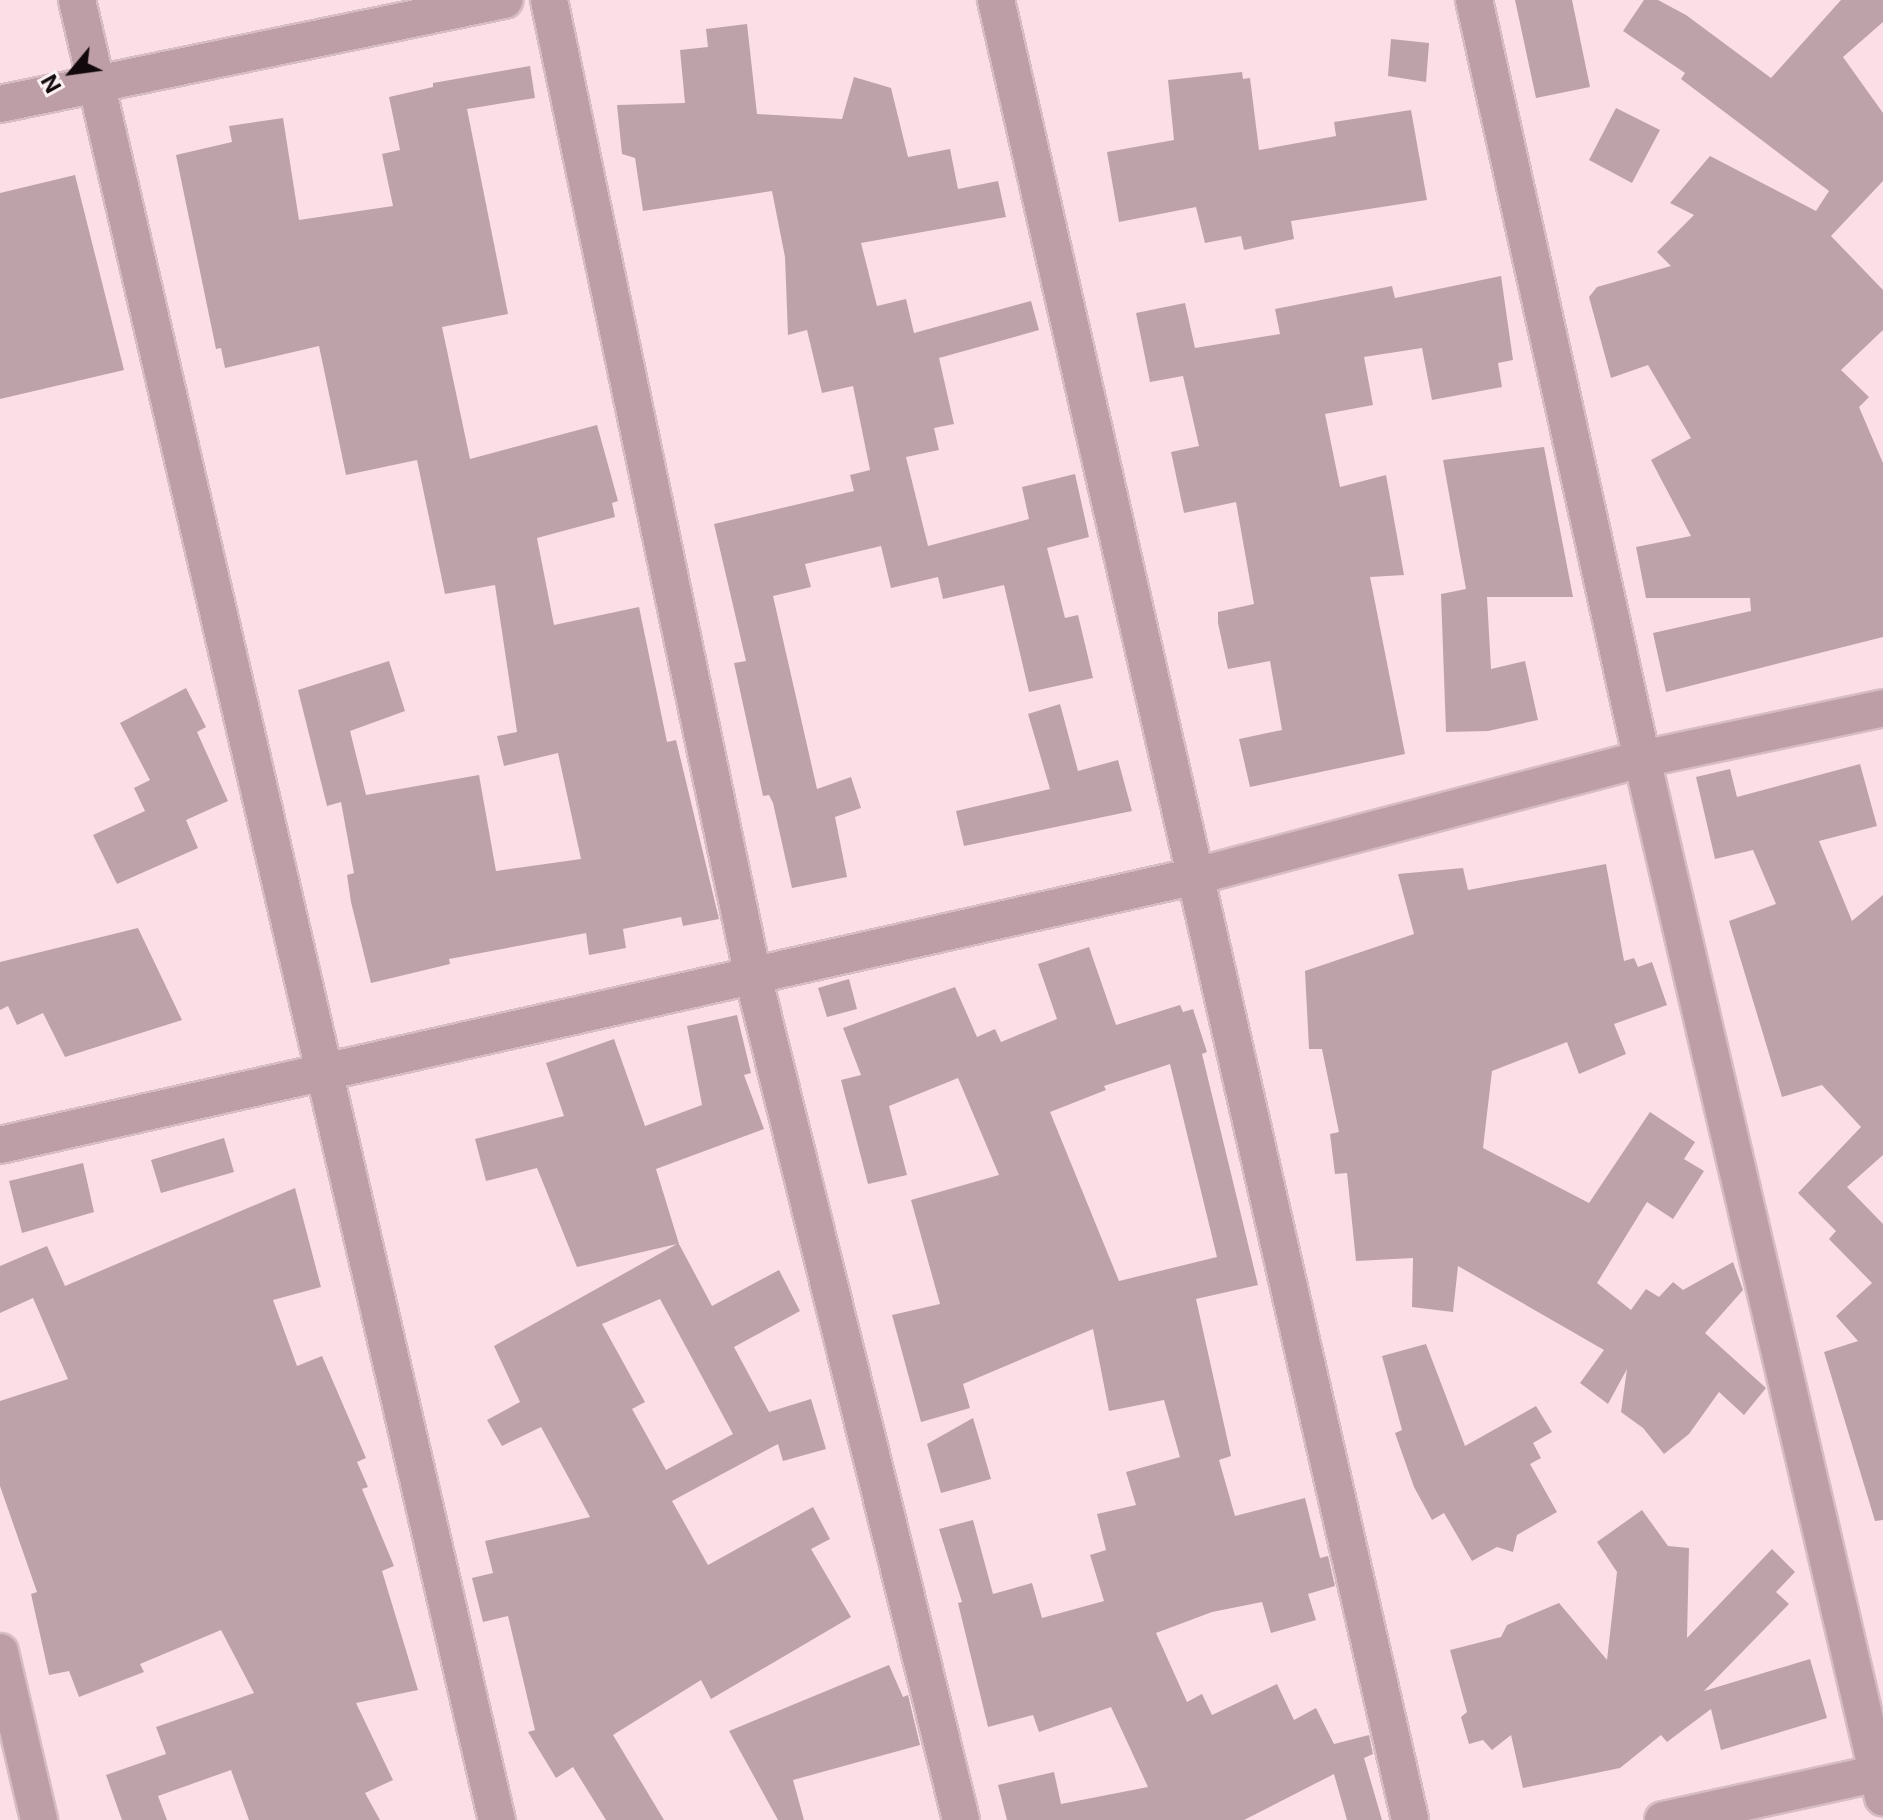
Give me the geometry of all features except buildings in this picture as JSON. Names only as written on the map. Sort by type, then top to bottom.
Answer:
[{"type":"street","points":[[77,0],[497,1820]]},
{"type":"street","points":[[0,104],[504,0]]},
{"type":"street","points":[[549,0],[752,972],[961,1820]]},
{"type":"street","points":[[996,0],[1410,1820]]},
{"type":"street","points":[[1474,0],[1642,759],[1881,1780],[1663,1820]]},
{"type":"street","points":[[0,1145],[323,1068],[1196,876],[1642,759],[1883,708]]},
{"type":"street","points":[[1,1659],[39,1820]]}]
